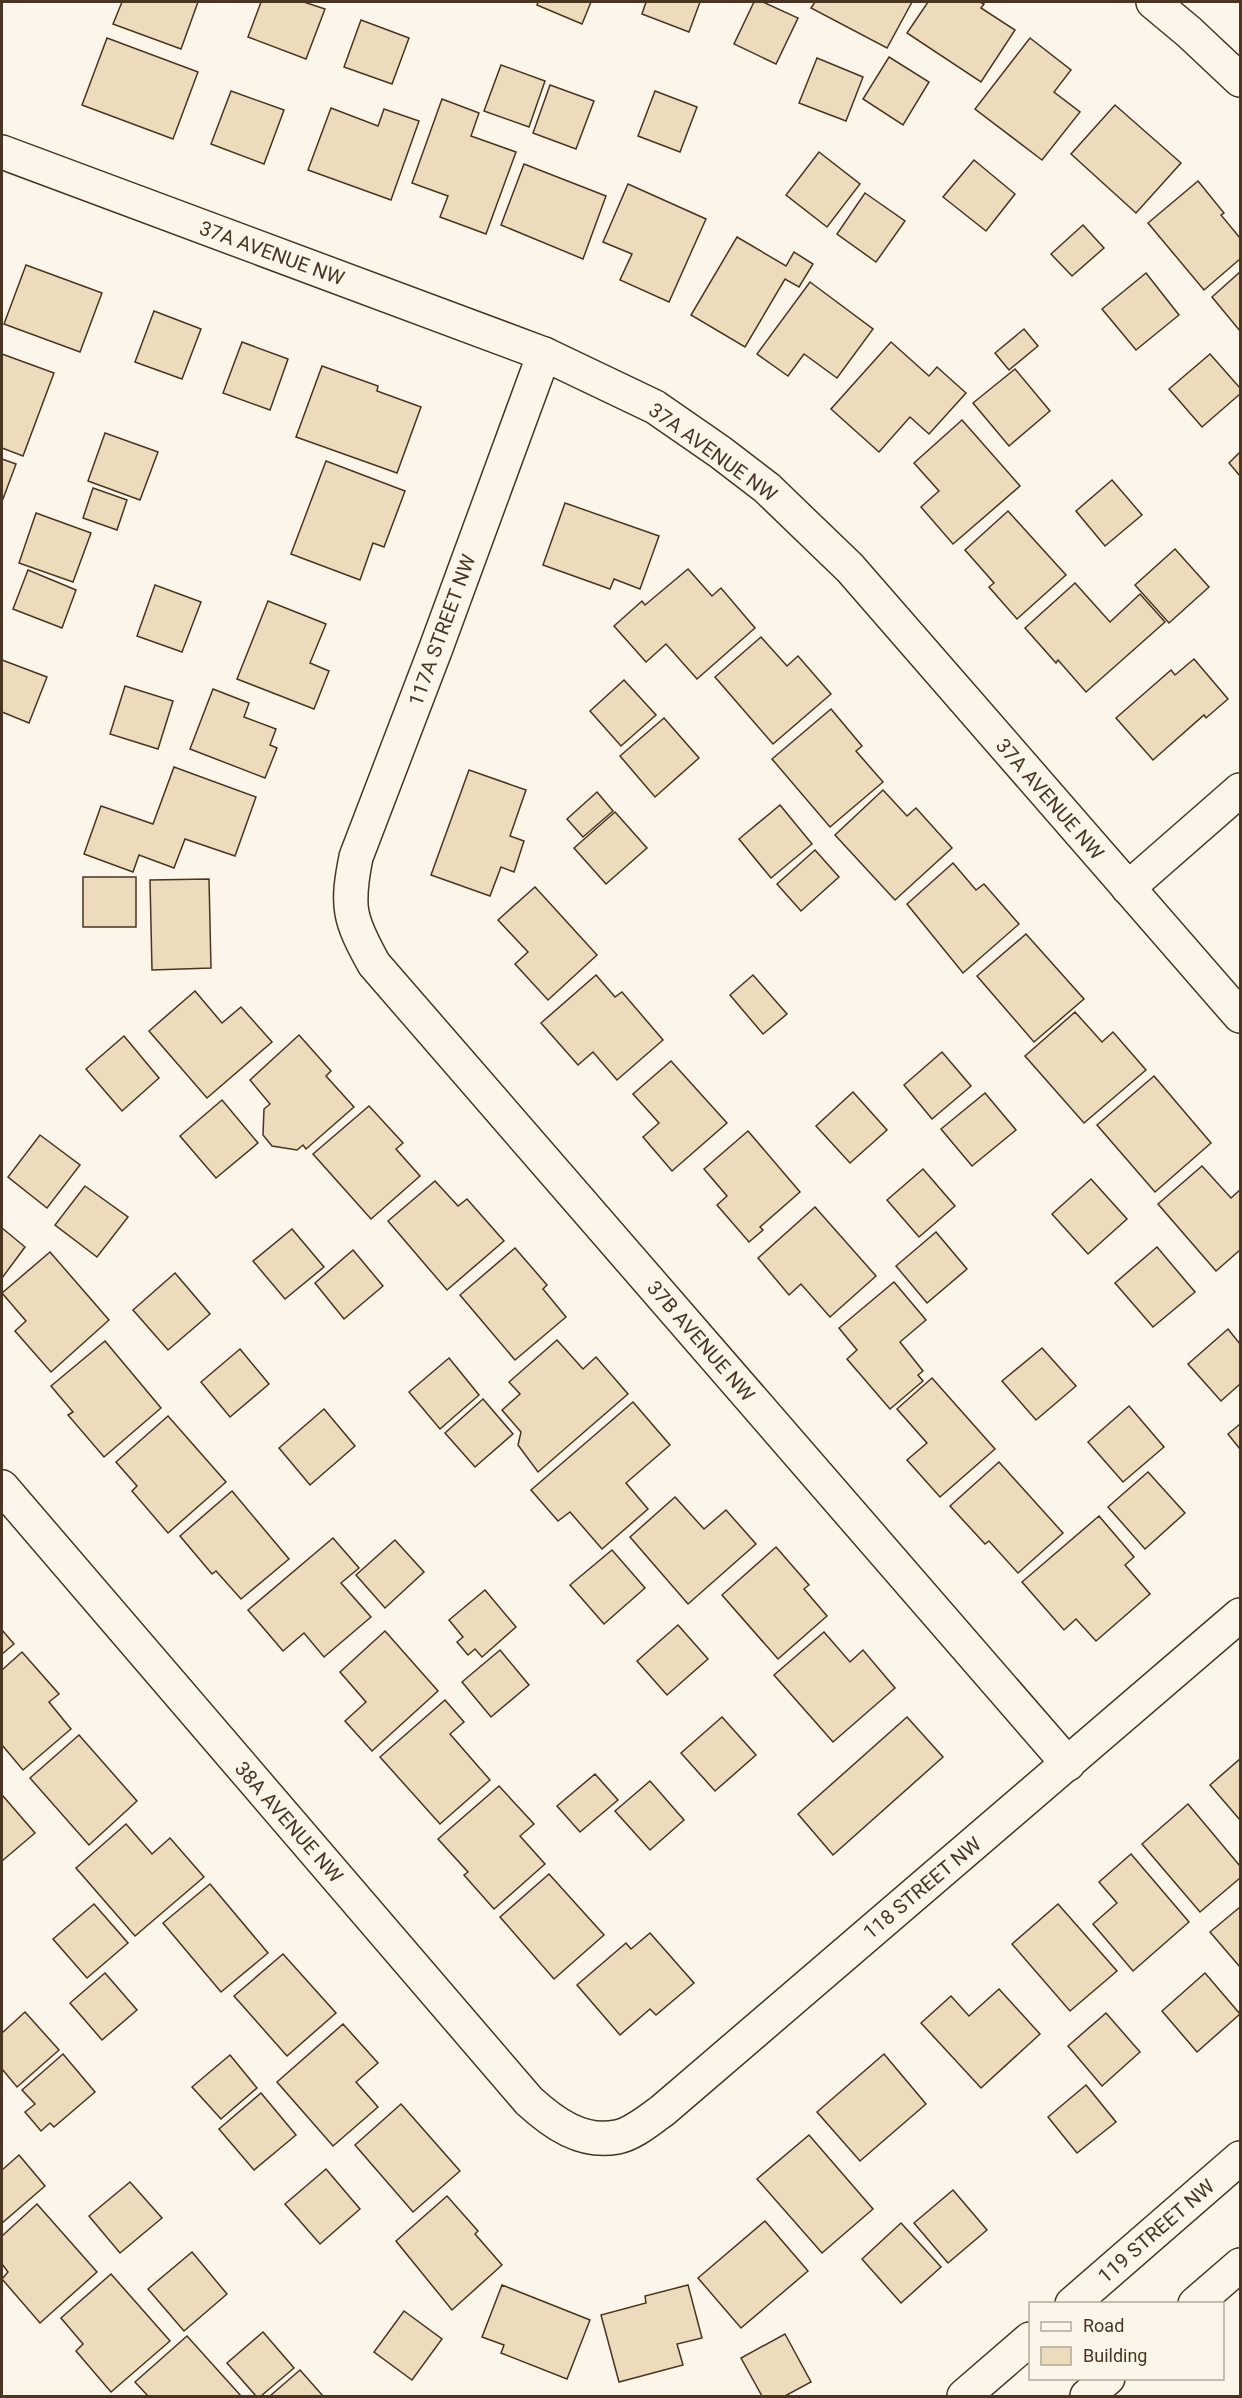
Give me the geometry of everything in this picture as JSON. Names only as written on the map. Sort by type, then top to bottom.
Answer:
[{"type":"street","points":[[1153,2],[1240,80]]},
{"type":"street","name":"37A AVENUE NW","points":[[2,152],[544,354],[655,407],[720,452],[767,488],[849,568],[1240,1016]]},
{"type":"street","name":"117A STREET NW","points":[[349,909],[356,857],[544,354]]},
{"type":"street","points":[[1128,888],[1240,790]]},
{"type":"street","name":"37B AVENUE NW","points":[[349,909],[358,936],[374,964],[1068,1764]]},
{"type":"street","name":"38A AVENUE NW","points":[[2,1487],[529,2101],[549,2119],[568,2131],[591,2138]]},
{"type":"street","name":"118 STREET NW","points":[[591,2138],[617,2137],[638,2128],[662,2111],[1240,1614]]},
{"type":"street","name":"119 STREET NW","points":[[1074,2302],[1240,2158]]},
{"type":"street","points":[[1198,2302],[1240,2265]]},
{"type":"street","points":[[964,2397],[1029,2340]]},
{"type":"street","points":[[1087,2397],[1107,2380]]},
{"type":"building","points":[[122,2],[198,2],[181,49],[113,24]]},
{"type":"building","points":[[261,2],[304,2],[325,9],[306,59],[248,37]]},
{"type":"building","points":[[538,2],[591,2],[582,24],[537,5]]},
{"type":"building","points":[[646,2],[700,2],[689,32],[642,14]]},
{"type":"building","points":[[754,2],[763,2],[798,18],[776,64],[734,44]]},
{"type":"building","points":[[815,2],[912,2],[887,48],[811,8]]},
{"type":"building","points":[[928,2],[980,2],[984,4],[981,8],[1015,30],[981,82],[907,33]]},
{"type":"building","points":[[361,20],[409,38],[392,84],[344,67]]},
{"type":"building","points":[[107,38],[198,72],[173,139],[82,105]]},
{"type":"building","points":[[1030,38],[1071,70],[1054,92],[1080,112],[1042,160],[975,109]]},
{"type":"building","points":[[889,57],[929,82],[903,125],[863,99]]},
{"type":"building","points":[[817,58],[863,77],[846,121],[799,103]]},
{"type":"building","points":[[501,65],[545,81],[529,127],[484,111]]},
{"type":"building","points":[[550,85],[594,101],[576,149],[533,133]]},
{"type":"building","points":[[231,91],[284,110],[264,164],[211,144]]},
{"type":"building","points":[[655,91],[697,107],[680,152],[638,136]]},
{"type":"building","points":[[442,99],[479,113],[471,136],[516,152],[486,234],[440,217],[448,196],[412,183]]},
{"type":"building","points":[[1115,105],[1181,163],[1136,213],[1071,154]]},
{"type":"building","points":[[331,108],[378,126],[384,109],[419,121],[391,200],[308,170]]},
{"type":"building","points":[[819,152],[860,184],[827,227],[786,195]]},
{"type":"building","points":[[974,160],[1015,194],[986,231],[943,197]]},
{"type":"building","points":[[524,164],[606,196],[583,259],[501,225]]},
{"type":"building","points":[[1198,181],[1224,213],[1221,215],[1240,238],[1240,259],[1204,290],[1148,223]]},
{"type":"building","points":[[628,184],[706,219],[669,302],[620,280],[632,254],[603,242]]},
{"type":"building","points":[[865,193],[905,221],[876,262],[837,234]]},
{"type":"building","points":[[1083,225],[1104,248],[1072,276],[1051,254]]},
{"type":"building","points":[[737,237],[786,266],[794,252],[813,264],[799,287],[785,279],[745,347],[691,315]]},
{"type":"building","points":[[26,265],[102,293],[80,352],[4,324]]},
{"type":"building","points":[[1240,272],[1240,331],[1212,297]]},
{"type":"building","points":[[1146,273],[1179,315],[1136,350],[1102,309]]},
{"type":"building","points":[[810,282],[873,329],[837,378],[804,354],[788,376],[757,354]]},
{"type":"building","points":[[154,311],[201,329],[182,379],[135,362]]},
{"type":"building","points":[[1024,329],[1038,346],[1009,370],[995,353]]},
{"type":"building","points":[[242,342],[288,359],[270,410],[223,393]]},
{"type":"building","points":[[891,342],[929,376],[937,367],[966,393],[929,434],[910,417],[879,452],[831,409]]},
{"type":"building","points":[[2,354],[54,373],[23,456],[2,448]]},
{"type":"building","points":[[1210,354],[1240,388],[1240,394],[1202,427],[1169,389]]},
{"type":"building","points":[[322,366],[378,386],[377,391],[421,407],[397,473],[296,437]]},
{"type":"building","points":[[1015,369],[1050,411],[1009,446],[973,403]]},
{"type":"building","points":[[962,420],[1020,486],[953,544],[921,507],[939,491],[914,463]]},
{"type":"building","points":[[105,433],[158,452],[140,500],[88,481]]},
{"type":"building","points":[[1240,452],[1240,476],[1229,463]]},
{"type":"building","points":[[2,459],[16,464],[3,499],[2,498]]},
{"type":"building","points":[[326,461],[405,491],[384,547],[373,543],[360,580],[291,554]]},
{"type":"building","points":[[1112,480],[1142,515],[1105,546],[1076,511]]},
{"type":"building","points":[[93,488],[127,500],[117,530],[83,518]]},
{"type":"building","points":[[565,503],[659,536],[640,589],[614,579],[610,589],[543,565]]},
{"type":"building","points":[[1008,511],[1066,575],[1017,619],[989,587],[994,583],[965,550]]},
{"type":"building","points":[[36,513],[91,533],[73,582],[19,563]]},
{"type":"building","points":[[1175,549],[1209,587],[1169,623],[1135,585]]},
{"type":"building","points":[[688,569],[712,596],[721,588],[755,628],[697,679],[666,644],[646,662],[614,626],[642,601],[645,605]]},
{"type":"building","points":[[28,570],[76,590],[62,628],[13,609]]},
{"type":"building","points":[[1075,583],[1110,622],[1140,594],[1165,622],[1086,692],[1058,660],[1056,663],[1025,628]]},
{"type":"building","points":[[155,585],[201,602],[182,652],[137,636]]},
{"type":"building","points":[[268,601],[326,624],[310,663],[329,671],[314,709],[237,679]]},
{"type":"building","points":[[761,637],[787,666],[798,656],[831,694],[773,744],[715,677]]},
{"type":"building","points":[[1194,659],[1228,699],[1206,718],[1204,715],[1153,760],[1116,718],[1171,670],[1175,675]]},
{"type":"building","points":[[2,660],[47,677],[29,723],[2,712]]},
{"type":"building","points":[[624,680],[656,715],[621,746],[590,711]]},
{"type":"building","points":[[125,686],[173,701],[158,749],[110,734]]},
{"type":"building","points":[[213,689],[249,703],[244,717],[276,729],[270,745],[277,748],[265,778],[190,749]]},
{"type":"building","points":[[831,709],[862,746],[856,751],[883,782],[830,827],[772,759]]},
{"type":"building","points":[[664,718],[699,758],[655,797],[620,756]]},
{"type":"building","points":[[174,767],[256,797],[235,856],[185,839],[174,868],[139,855],[133,872],[84,854],[101,806],[153,824]]},
{"type":"building","points":[[469,770],[526,790],[510,836],[524,841],[514,872],[501,867],[490,896],[431,875]]},
{"type":"building","points":[[883,790],[907,816],[916,808],[952,848],[895,900],[835,835]]},
{"type":"building","points":[[597,792],[613,811],[583,837],[567,819]]},
{"type":"building","points":[[780,805],[812,844],[771,878],[739,839]]},
{"type":"building","points":[[615,812],[647,848],[606,884],[574,848]]},
{"type":"building","points":[[815,850],[839,877],[801,911],[777,884]]},
{"type":"building","points":[[953,863],[976,890],[984,884],[1019,924],[963,973],[907,904]]},
{"type":"building","points":[[83,877],[136,877],[136,927],[83,927]]},
{"type":"building","points":[[209,879],[211,968],[152,970],[150,880]]},
{"type":"building","points":[[535,887],[597,955],[548,1000],[515,964],[528,952],[498,920]]},
{"type":"building","points":[[1026,934],[1084,999],[1034,1042],[977,976]]},
{"type":"building","points":[[596,975],[615,997],[622,992],[663,1040],[617,1080],[593,1052],[578,1065],[541,1023]]},
{"type":"building","points":[[753,975],[787,1014],[763,1034],[730,995]]},
{"type":"building","points":[[195,991],[222,1023],[241,1007],[272,1042],[207,1098],[149,1031]]},
{"type":"building","points":[[1075,1012],[1102,1042],[1113,1032],[1146,1070],[1084,1123],[1025,1056]]},
{"type":"building","points":[[299,1035],[331,1071],[326,1076],[354,1107],[306,1149],[303,1145],[297,1150],[272,1146],[263,1135],[264,1109],[270,1104],[250,1080]]},
{"type":"building","points":[[124,1036],[159,1078],[122,1111],[86,1069]]},
{"type":"building","points":[[942,1052],[971,1086],[932,1119],[904,1085]]},
{"type":"building","points":[[671,1061],[727,1123],[672,1171],[643,1137],[659,1123],[633,1094]]},
{"type":"building","points":[[1154,1076],[1211,1143],[1155,1192],[1097,1125]]},
{"type":"building","points":[[853,1092],[887,1130],[850,1163],[816,1126]]},
{"type":"building","points":[[985,1093],[1016,1130],[972,1166],[941,1129]]},
{"type":"building","points":[[222,1100],[258,1143],[216,1178],[180,1136]]},
{"type":"building","points":[[369,1106],[403,1143],[396,1149],[420,1176],[371,1219],[313,1154]]},
{"type":"building","points":[[748,1131],[800,1192],[760,1227],[763,1230],[749,1242],[717,1205],[727,1196],[704,1169]]},
{"type":"building","points":[[40,1135],[80,1165],[47,1208],[8,1177]]},
{"type":"building","points":[[1202,1166],[1231,1198],[1240,1190],[1240,1250],[1216,1271],[1158,1204]]},
{"type":"building","points":[[923,1169],[955,1206],[919,1237],[887,1200]]},
{"type":"building","points":[[1091,1179],[1127,1219],[1088,1254],[1052,1214]]},
{"type":"building","points":[[435,1181],[458,1206],[467,1199],[504,1241],[447,1290],[388,1221]]},
{"type":"building","points":[[85,1186],[128,1217],[97,1257],[55,1225]]},
{"type":"building","points":[[815,1207],[876,1276],[830,1317],[801,1284],[789,1295],[758,1258]]},
{"type":"building","points":[[2,1228],[25,1247],[2,1278]]},
{"type":"building","points":[[292,1229],[324,1267],[285,1299],[253,1261]]},
{"type":"building","points":[[936,1232],[967,1269],[927,1303],[896,1266]]},
{"type":"building","points":[[1157,1247],[1195,1292],[1153,1327],[1115,1283]]},
{"type":"building","points":[[515,1248],[547,1285],[543,1289],[566,1317],[515,1360],[460,1295]]},
{"type":"building","points":[[353,1250],[383,1286],[344,1319],[315,1283]]},
{"type":"building","points":[[50,1252],[109,1320],[51,1372],[15,1331],[26,1321],[2,1293]]},
{"type":"building","points":[[175,1273],[210,1314],[168,1350],[133,1310]]},
{"type":"building","points":[[894,1282],[926,1320],[900,1342],[923,1371],[918,1375],[923,1381],[890,1409],[847,1359],[857,1350],[839,1328]]},
{"type":"building","points":[[1228,1329],[1240,1344],[1240,1384],[1221,1401],[1188,1364]]},
{"type":"building","points":[[557,1340],[583,1369],[596,1357],[628,1394],[538,1472],[518,1445],[521,1432],[502,1410],[520,1394],[509,1382]]},
{"type":"building","points":[[105,1341],[161,1408],[104,1457],[68,1415],[73,1412],[51,1386]]},
{"type":"building","points":[[1042,1348],[1076,1386],[1036,1420],[1002,1381]]},
{"type":"building","points":[[240,1349],[269,1384],[230,1417],[201,1382]]},
{"type":"building","points":[[449,1358],[479,1395],[440,1429],[409,1392]]},
{"type":"building","points":[[932,1378],[995,1449],[940,1497],[907,1460],[927,1443],[897,1409]]},
{"type":"building","points":[[483,1399],[513,1434],[475,1467],[445,1433]]},
{"type":"building","points":[[633,1402],[670,1445],[626,1483],[648,1509],[602,1549],[570,1512],[558,1521],[531,1490]]},
{"type":"building","points":[[1129,1406],[1164,1447],[1123,1482],[1088,1442]]},
{"type":"building","points":[[324,1409],[355,1446],[310,1485],[279,1448]]},
{"type":"building","points":[[168,1416],[226,1482],[168,1533],[132,1491],[137,1486],[116,1462]]},
{"type":"building","points":[[1240,1424],[1240,1449],[1228,1434]]},
{"type":"building","points":[[999,1462],[1063,1533],[1018,1573],[989,1541],[985,1544],[950,1506]]},
{"type":"building","points":[[1148,1472],[1185,1513],[1145,1549],[1108,1507]]},
{"type":"building","points":[[232,1491],[289,1559],[241,1599],[216,1571],[212,1574],[180,1536]]},
{"type":"building","points":[[675,1497],[704,1529],[726,1510],[756,1544],[688,1604],[630,1537]]},
{"type":"building","points":[[1099,1516],[1134,1557],[1125,1565],[1150,1594],[1096,1641],[1076,1619],[1064,1630],[1022,1582]]},
{"type":"building","points":[[333,1538],[359,1568],[341,1583],[371,1617],[324,1657],[304,1633],[283,1651],[248,1610]]},
{"type":"building","points":[[395,1540],[424,1572],[385,1608],[356,1575]]},
{"type":"building","points":[[776,1547],[809,1585],[804,1589],[827,1616],[778,1659],[722,1595]]},
{"type":"building","points":[[612,1550],[645,1588],[604,1624],[570,1585]]},
{"type":"building","points":[[485,1590],[516,1627],[482,1657],[475,1649],[468,1655],[457,1642],[463,1637],[449,1620]]},
{"type":"building","points":[[678,1625],[708,1659],[667,1695],[637,1661]]},
{"type":"building","points":[[2,1630],[14,1644],[2,1654]]},
{"type":"building","points":[[385,1631],[438,1691],[372,1751],[345,1721],[366,1702],[340,1672]]},
{"type":"building","points":[[824,1632],[850,1662],[863,1650],[895,1688],[833,1742],[774,1675]]},
{"type":"building","points":[[500,1650],[529,1685],[491,1717],[462,1682]]},
{"type":"building","points":[[22,1652],[59,1694],[49,1702],[71,1729],[23,1770],[2,1745],[2,1670]]},
{"type":"building","points":[[445,1700],[464,1722],[450,1734],[490,1780],[440,1824],[380,1757]]},
{"type":"building","points":[[722,1717],[756,1755],[715,1791],[681,1753]]},
{"type":"building","points":[[907,1717],[943,1757],[833,1855],[798,1814]]},
{"type":"building","points":[[79,1735],[137,1801],[89,1845],[30,1778]]},
{"type":"building","points":[[1240,1759],[1240,1820],[1210,1785]]},
{"type":"building","points":[[595,1774],[618,1800],[580,1832],[557,1806]]},
{"type":"building","points":[[650,1781],[684,1820],[650,1850],[615,1811]]},
{"type":"building","points":[[499,1786],[534,1824],[520,1836],[545,1864],[494,1909],[464,1875],[468,1872],[438,1839]]},
{"type":"building","points":[[2,1797],[35,1833],[2,1861]]},
{"type":"building","points":[[1188,1804],[1240,1866],[1240,1878],[1200,1912],[1142,1844]]},
{"type":"building","points":[[126,1824],[152,1854],[170,1838],[204,1877],[135,1936],[76,1868]]},
{"type":"building","points":[[1131,1854],[1189,1922],[1133,1971],[1093,1924],[1117,1903],[1099,1882]]},
{"type":"building","points":[[549,1874],[604,1935],[554,1979],[500,1917]]},
{"type":"building","points":[[210,1884],[268,1953],[221,1992],[163,1923]]},
{"type":"building","points":[[94,1904],[128,1943],[87,1978],[53,1939]]},
{"type":"building","points":[[1058,1904],[1117,1971],[1070,2011],[1012,1944]]},
{"type":"building","points":[[1240,1907],[1240,1967],[1210,1932]]},
{"type":"building","points":[[650,1933],[694,1983],[656,2015],[650,2009],[620,2035],[577,1985],[626,1943],[631,1949]]},
{"type":"building","points":[[283,1954],[336,2013],[287,2056],[234,1996]]},
{"type":"building","points":[[105,1973],[137,2010],[102,2040],[70,2003]]},
{"type":"building","points":[[1205,1973],[1240,2014],[1197,2052],[1162,2011]]},
{"type":"building","points":[[999,1989],[1040,2034],[981,2088],[921,2023],[951,1996],[969,2016]]},
{"type":"building","points":[[25,2012],[59,2050],[17,2087],[2,2069],[2,2033]]},
{"type":"building","points":[[1106,2013],[1140,2052],[1102,2086],[1068,2046]]},
{"type":"building","points":[[343,2024],[378,2063],[356,2082],[378,2107],[333,2146],[277,2082]]},
{"type":"building","points":[[63,2054],[95,2092],[54,2127],[50,2123],[41,2131],[25,2112],[35,2104],[22,2090]]},
{"type":"building","points":[[884,2054],[926,2104],[860,2161],[817,2112]]},
{"type":"building","points":[[230,2055],[257,2088],[221,2119],[192,2087]]},
{"type":"building","points":[[1086,2085],[1116,2122],[1077,2153],[1048,2117]]},
{"type":"building","points":[[261,2093],[296,2135],[254,2170],[219,2129]]},
{"type":"building","points":[[401,2104],[460,2171],[413,2212],[355,2145]]},
{"type":"building","points":[[809,2135],[873,2209],[822,2253],[757,2179]]},
{"type":"building","points":[[19,2155],[45,2186],[2,2223],[2,2170]]},
{"type":"building","points":[[326,2169],[360,2209],[320,2244],[285,2204]]},
{"type":"building","points":[[130,2182],[162,2218],[120,2253],[89,2216]]},
{"type":"building","points":[[953,2190],[987,2230],[948,2263],[914,2223]]},
{"type":"building","points":[[447,2196],[478,2231],[475,2234],[502,2265],[452,2310],[396,2241]]},
{"type":"building","points":[[37,2204],[97,2272],[40,2323],[2,2279],[8,2272],[2,2264],[2,2236]]},
{"type":"building","points":[[765,2221],[808,2271],[741,2328],[698,2278]]},
{"type":"building","points":[[901,2223],[941,2267],[901,2303],[862,2259]]},
{"type":"building","points":[[192,2252],[227,2294],[184,2331],[148,2289]]},
{"type":"building","points":[[111,2274],[170,2341],[111,2392],[76,2351],[83,2344],[61,2318]]},
{"type":"building","points":[[502,2285],[590,2320],[567,2379],[501,2353],[504,2345],[482,2337]]},
{"type":"building","points":[[688,2285],[702,2338],[677,2344],[683,2365],[619,2382],[601,2315],[646,2303],[645,2296]]},
{"type":"building","points":[[404,2311],[442,2339],[412,2380],[374,2352]]},
{"type":"building","points":[[263,2332],[294,2368],[261,2396],[256,2396],[227,2363]]},
{"type":"building","points":[[785,2334],[811,2382],[785,2396],[762,2396],[741,2358]]},
{"type":"building","points":[[187,2336],[241,2396],[148,2396],[135,2382]]},
{"type":"building","points":[[300,2370],[323,2396],[270,2396]]}]
